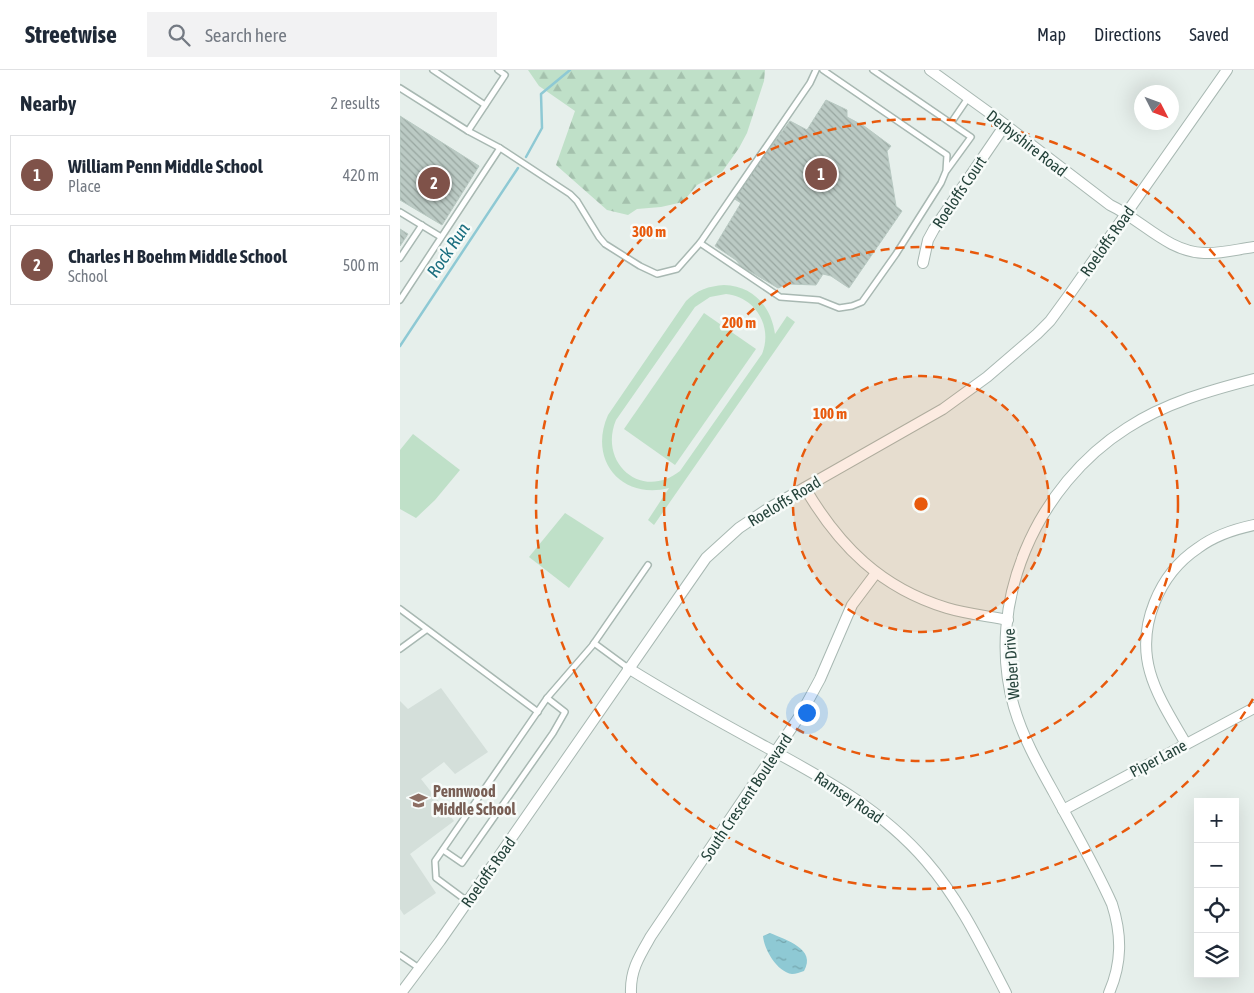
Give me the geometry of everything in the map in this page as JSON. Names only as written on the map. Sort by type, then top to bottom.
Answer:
[{"type":"street","name":"Derbyshire Road","points":[[930,70],[1110,206],[1126,213]]},
{"type":"street","name":"Roeloffs Road","points":[[401,993],[440,941],[706,558],[724,540],[754,517],[943,409],[987,377],[1037,334],[1050,321],[1069,295],[1227,70]]},
{"type":"street","name":"Roeloffs Court","points":[[924,263],[928,240],[934,229],[1005,125]]},
{"type":"street","points":[[1126,213],[1170,243],[1194,252],[1215,253],[1254,247]]},
{"type":"street","name":"Weber Drive","points":[[1109,993],[1119,958],[1120,944],[1116,917],[1106,892],[1032,753],[1014,706],[1008,664],[1008,620],[1017,574],[1036,526],[1062,487],[1089,457],[1127,428],[1161,410],[1204,394],[1254,379]]},
{"type":"street","points":[[805,488],[834,532],[856,556],[876,573],[932,604],[1008,620]]},
{"type":"street","points":[[1186,744],[1156,689],[1150,672],[1146,656],[1146,641],[1151,613],[1163,585],[1184,559],[1198,547],[1216,537],[1254,525]]},
{"type":"street","name":"South Crescent Boulevard","points":[[631,993],[633,971],[637,959],[812,697],[852,605],[876,573]]},
{"type":"street","name":"Ramsey Road","points":[[628,668],[670,694],[830,782],[868,806],[926,861],[960,906],[1006,993]]},
{"type":"street","name":"Piper Lane","points":[[1063,810],[1254,708]]},
{"type":"lane","points":[[433,70],[485,105]]},
{"type":"lane","points":[[468,131],[505,75],[498,70]]},
{"type":"lane","points":[[400,88],[468,131],[500,148],[570,194],[577,201],[605,244],[640,266],[657,274],[677,269],[700,243],[810,83],[816,70]]},
{"type":"lane","points":[[823,70],[947,155],[946,171]]},
{"type":"lane","points":[[700,243],[780,297],[819,300],[839,308],[862,302],[896,254],[941,183],[946,171],[971,137],[873,70]]},
{"type":"lane","points":[[951,123],[968,98]]},
{"type":"lane","points":[[400,298],[500,148]]},
{"type":"lane","points":[[400,212],[441,237]]},
{"type":"lane","points":[[400,258],[422,225]]},
{"type":"lane","points":[[467,901],[436,878],[435,861],[547,698],[594,642],[648,565]]},
{"type":"lane","points":[[400,609],[538,712]]},
{"type":"lane","points":[[400,649],[426,630]]},
{"type":"lane","points":[[594,642],[628,668]]},
{"type":"lane","points":[[443,850],[462,863],[553,733],[565,712],[547,698]]},
{"type":"lane","points":[[400,955],[419,968]]},
{"type":"shaded area","name":"Pennwood Middle School","points":[[441,688],[488,752],[455,774],[444,762],[421,779],[454,821],[410,854],[436,893],[404,915],[400,909],[400,701],[408,709]]},
{"type":"green space","points":[[528,70],[765,70],[764,81],[747,133],[722,172],[697,185],[683,202],[661,207],[637,209],[628,215],[607,210],[556,165],[575,111],[539,86]]},
{"type":"green space","points":[[719,286],[734,286],[744,289],[759,299],[765,306],[775,334],[787,316],[795,322],[654,525],[648,520],[669,488],[652,490],[636,488],[623,482],[613,473],[606,461],[602,447],[603,432],[608,415],[686,301],[699,291]],"holes":[[[726,294],[737,296],[753,307],[763,324],[765,344],[762,354],[680,471],[666,479],[651,482],[638,479],[627,473],[618,463],[613,450],[612,436],[616,420],[695,307],[710,297]]]},
{"type":"green space","points":[[704,313],[756,349],[675,465],[624,429]]},
{"type":"green space","points":[[413,434],[460,470],[435,500],[416,518],[400,509],[400,450]]},
{"type":"green space","points":[[565,513],[604,538],[569,588],[529,557]]},
{"type":"water","points":[[770,933],[791,942],[803,951],[807,963],[804,971],[792,974],[776,965],[763,936]]},
{"type":"building","points":[[826,100],[847,110],[847,117],[864,126],[891,146],[887,151],[896,206],[902,211],[849,288],[831,276],[823,274],[816,285],[788,284],[778,288],[741,266],[736,260],[715,246],[741,203],[733,198],[790,121],[807,130]]},
{"type":"building","points":[[400,116],[479,166],[442,225],[400,200]]},
{"type":"building","points":[[400,229],[408,234],[400,246]]},
{"type":"waterway","name":"Rock Run","points":[[526,157],[542,128],[541,94],[570,70]]},
{"type":"waterway","name":"Rock Run","points":[[400,346],[518,168]]},
{"type":"place","name":"William Penn Middle School","points":[[821,174]]},
{"type":"place","name":"Charles H Boehm Middle School","points":[[434,183]]},
{"type":"place","name":"Pennwood Middle School","points":[[419,800]]}]
